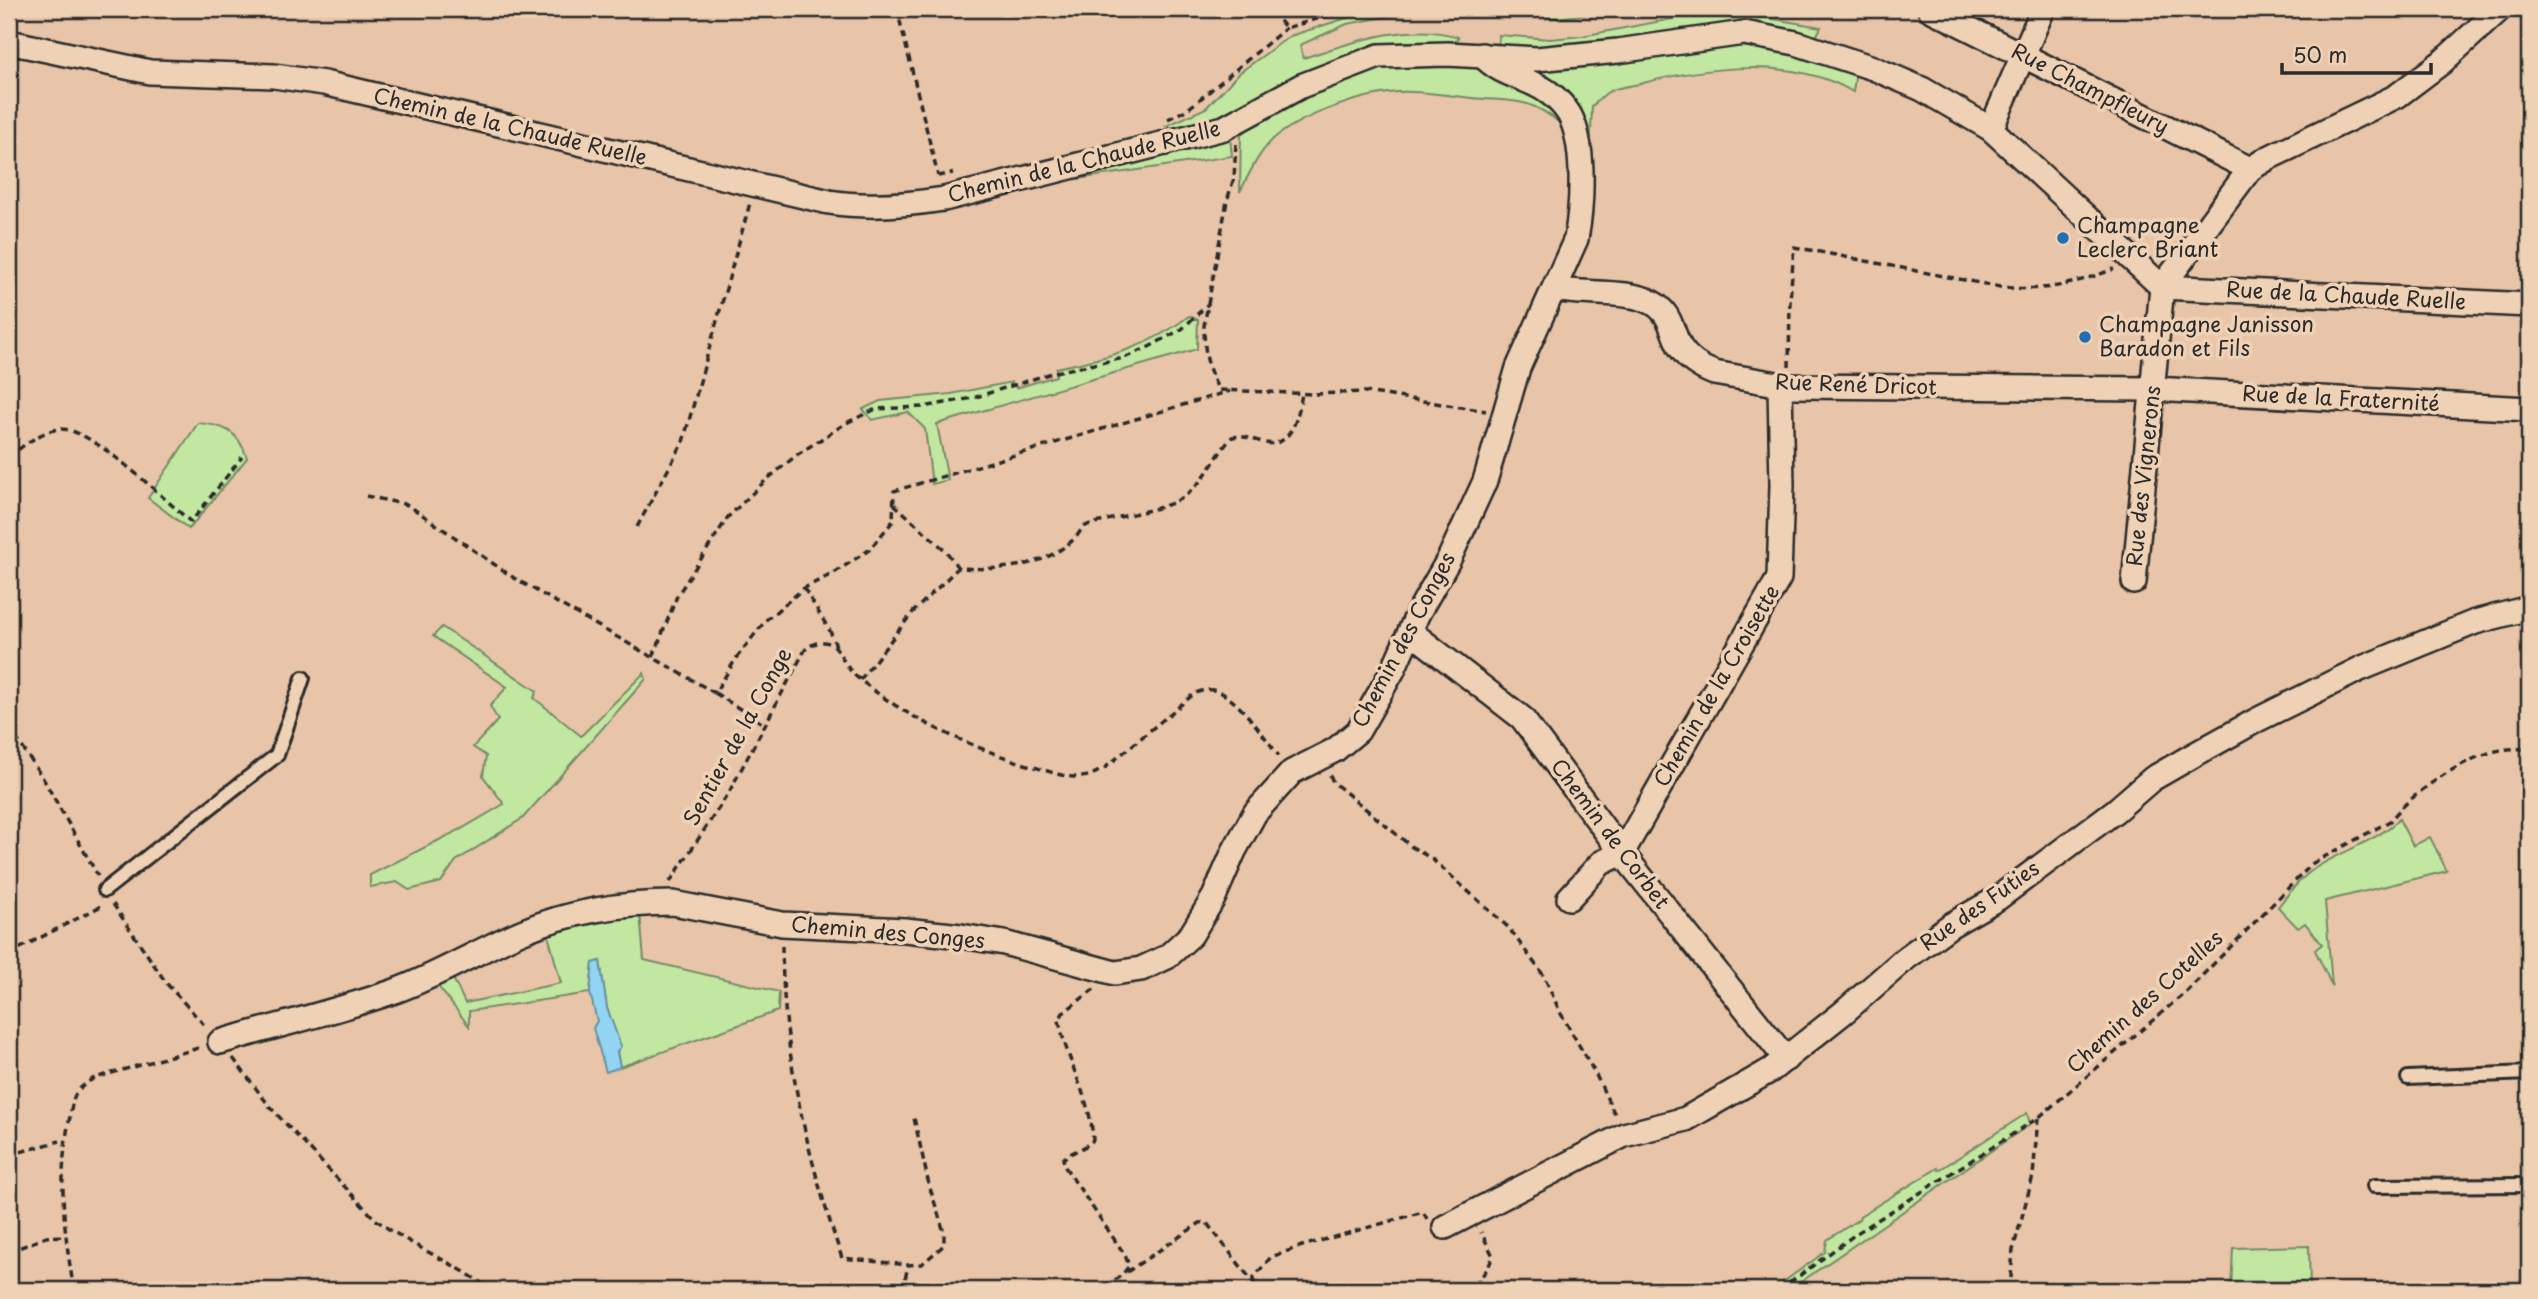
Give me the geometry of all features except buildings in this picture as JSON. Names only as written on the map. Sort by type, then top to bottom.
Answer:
[{"type":"street","name":"Rue Champfleury","points":[[1930,9],[2250,169]]},
{"type":"street","points":[[1992,130],[2043,9]]},
{"type":"street","points":[[2162,287],[2250,169],[2396,96],[2442,62],[2500,9]]},
{"type":"street","name":"Chemin de la Chaude Ruelle","points":[[9,42],[150,72],[274,76],[324,83],[850,205],[918,203],[944,199],[1176,138],[1224,128],[1301,86],[1379,56],[1482,55],[1537,59],[1571,57],[1744,33],[1796,43],[1873,68],[1922,89],[1992,130],[2162,287]]},
{"type":"street","name":"Chemin des Conges","points":[[220,1042],[395,991],[511,936],[557,919],[587,912],[656,903],[673,903],[782,924],[905,930],[961,936],[1048,954],[1108,972],[1141,969],[1167,957],[1191,935],[1214,897],[1234,851],[1255,813],[1292,772],[1335,750],[1358,731],[1393,670],[1418,613],[1449,559],[1485,481],[1518,368],[1571,253],[1578,226],[1580,156],[1572,117],[1550,93],[1533,83],[1494,68],[1482,55]]},
{"type":"street","name":"Rue de la Chaude Ruelle","points":[[2162,287],[2529,305]]},
{"type":"street","name":"Rue des Vignerons","points":[[2134,582],[2162,287]]},
{"type":"street","name":"Rue René Dricot","points":[[1554,289],[1634,297],[1651,302],[1668,317],[1680,347],[1687,356],[1704,369],[1784,386],[2153,389]]},
{"type":"street","name":"Chemin de la Croisette","points":[[1622,853],[1779,578],[1784,386]]},
{"type":"street","name":"Rue de la Fraternité","points":[[2153,389],[2529,409]]},
{"type":"street","name":"Rue des Futies","points":[[1437,1224],[1466,1214],[1624,1135],[1686,1119],[1729,1096],[1786,1059],[1906,958],[1951,925],[1998,898],[2152,779],[2257,720],[2360,668],[2475,622],[2529,608]]},
{"type":"street","name":"Chemin de Corbet","points":[[1411,632],[1522,718],[1622,853],[1786,1059]]},
{"type":"street","points":[[1569,898],[1601,863],[1622,853]]},
{"type":"lane","points":[[108,895],[277,755],[303,678]]},
{"type":"lane","points":[[2408,1078],[2529,1073]]},
{"type":"lane","points":[[2374,1186],[2529,1185]]},
{"type":"path","points":[[897,9],[944,199]]},
{"type":"path","points":[[1276,9],[1286,28]]},
{"type":"path","points":[[1166,120],[1188,109],[1286,28],[1351,9]]},
{"type":"path","points":[[1233,124],[1237,147],[1234,177],[1227,201],[1204,326],[1204,347],[1212,378],[1219,390],[1366,392],[1505,414]]},
{"type":"path","points":[[938,176],[958,172]]},
{"type":"path","points":[[637,527],[683,442],[755,184]]},
{"type":"path","points":[[1784,386],[1791,342],[1790,301],[1794,247],[2000,287],[2031,290],[2071,285],[2134,262]]},
{"type":"path","points":[[653,657],[677,596],[728,517],[781,468],[846,423],[876,409],[923,407],[973,398],[1055,372],[1124,358],[1181,329],[1209,303]]},
{"type":"path","points":[[715,693],[737,657],[766,621],[804,587],[834,573],[869,550],[893,521],[894,491],[1230,391]]},
{"type":"path","points":[[860,680],[913,612],[958,568],[1028,565],[1048,558],[1073,540],[1085,526],[1169,505],[1206,477],[1232,437],[1253,438],[1269,444],[1284,439],[1295,425],[1302,393]]},
{"type":"path","points":[[9,457],[48,431],[64,428],[108,450],[191,522],[242,457]]},
{"type":"path","points":[[366,496],[408,505],[514,578],[715,693],[765,725]]},
{"type":"path","points":[[894,504],[946,551],[958,568]]},
{"type":"path","points":[[804,587],[845,663],[860,680],[919,718],[988,752],[1064,776],[1080,778],[1092,775],[1105,768],[1195,693],[1211,690],[1219,692],[1236,705],[1292,772]]},
{"type":"path","name":"Sentier de la Conge","points":[[656,903],[728,794],[805,650],[819,642],[837,648]]},
{"type":"path","name":"Chemin des Cotelles","points":[[1780,1290],[1857,1233],[2038,1118],[2186,992],[2313,863],[2390,821],[2398,810],[2412,799],[2465,763],[2502,750],[2529,749]]},
{"type":"path","points":[[1322,756],[1333,782],[1412,847],[1432,859],[1508,928],[1544,976],[1624,1135]]},
{"type":"path","points":[[9,954],[108,895]]},
{"type":"path","points":[[782,924],[783,995],[789,1055],[814,1170],[842,1258],[922,1264],[944,1245],[944,1232],[929,1185],[914,1118]]},
{"type":"path","points":[[1108,972],[1092,992],[1063,1013],[1059,1020],[1093,1130],[1093,1140],[1086,1148],[1070,1152],[1063,1159],[1065,1167],[1125,1255],[1129,1266],[1122,1275]]},
{"type":"path","points":[[74,1290],[66,1236],[64,1148],[73,1101],[80,1088],[95,1078],[220,1042]]},
{"type":"path","points":[[2010,1290],[2013,1251],[2034,1176],[2038,1118]]},
{"type":"path","points":[[9,1155],[60,1142]]},
{"type":"path","points":[[1244,1290],[1254,1282],[1254,1277],[1271,1257],[1302,1245],[1423,1212],[1437,1224]]},
{"type":"path","points":[[1466,1214],[1481,1232],[1493,1256],[1475,1285]]},
{"type":"path","points":[[1100,1290],[1200,1223],[1206,1222],[1254,1282]]},
{"type":"path","points":[[9,1252],[46,1237],[66,1236]]},
{"type":"path","points":[[903,1290],[908,1265]]},
{"type":"green space","points":[[1375,9],[1625,9],[1558,18],[1474,11],[1417,11],[1347,24],[1300,45],[1303,58],[1379,36],[1399,33],[1419,31],[1458,37],[1453,46],[1377,47],[1228,118],[1172,128],[1166,126],[1206,108],[1239,73],[1290,36]]},
{"type":"green space","points":[[1700,9],[1753,9],[1766,13],[1767,18],[1821,27],[1814,41],[1546,51],[1498,46],[1499,35],[1550,39],[1582,36],[1699,14]]},
{"type":"green space","points":[[1723,45],[1784,49],[1856,71],[1853,92],[1804,73],[1748,68],[1691,73],[1619,88],[1608,92],[1592,106],[1590,157],[1582,124],[1515,63]]},
{"type":"green space","points":[[1442,61],[1477,68],[1538,94],[1564,121],[1561,124],[1539,109],[1519,102],[1416,92],[1367,97],[1304,119],[1278,135],[1261,154],[1240,192],[1241,130],[1279,106],[1376,66]]},
{"type":"green space","points":[[1230,138],[1232,156],[1078,179],[1074,171]]},
{"type":"green space","points":[[1189,316],[1198,320],[1197,349],[937,424],[948,480],[932,484],[925,429],[908,412],[872,420],[863,409],[880,401],[951,394],[1012,382],[1016,388],[1056,376],[1056,368],[1109,356],[1142,344]]},
{"type":"green space","points":[[198,423],[229,431],[240,441],[247,458],[189,529],[148,498]]},
{"type":"green space","points":[[442,627],[537,691],[534,698],[581,736],[644,673],[646,679],[523,818],[456,861],[441,882],[409,890],[397,882],[370,887],[370,875],[504,804],[483,776],[486,756],[473,747],[498,720],[490,706],[507,687],[433,636]]},
{"type":"green space","points":[[2399,819],[2413,846],[2430,837],[2447,871],[2325,901],[2332,986],[2315,950],[2322,944],[2305,923],[2298,928],[2278,907],[2311,871],[2370,840]]},
{"type":"green space","points":[[640,913],[644,960],[779,992],[778,1011],[620,1067],[617,1052],[620,1046],[607,1008],[600,961],[593,963],[590,993],[469,1011],[469,1026],[434,981],[451,974],[465,1003],[561,983],[547,931],[587,920]]},
{"type":"green space","points":[[2027,1113],[2030,1124],[1789,1290],[1772,1290],[1825,1252],[1827,1240],[1860,1216],[1938,1168],[1939,1170]]},
{"type":"green space","points":[[2309,1246],[2310,1290],[2231,1290],[2233,1248]]},
{"type":"water","points":[[600,961],[607,1008],[621,1046],[617,1052],[620,1067],[606,1072],[593,1028],[597,1021],[590,993],[593,963]]},
{"type":"place","name":"Champagne Leclerc Briant","points":[[2063,238]]},
{"type":"place","name":"Champagne Janisson Baradon et Fils","points":[[2085,337]]}]
